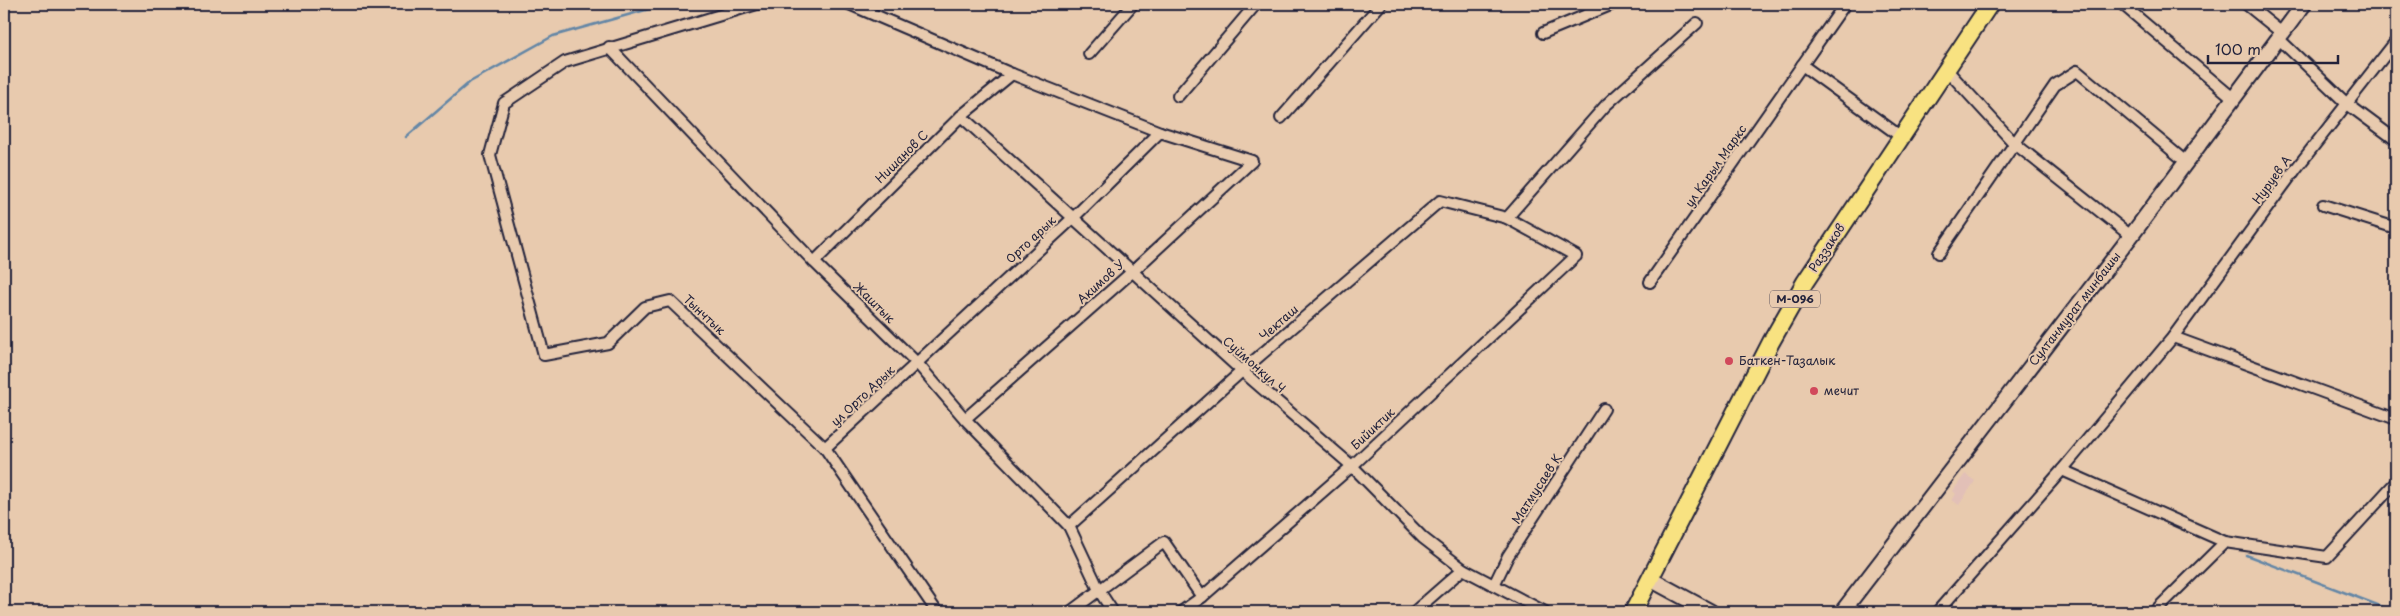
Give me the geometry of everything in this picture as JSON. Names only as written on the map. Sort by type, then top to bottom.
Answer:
[{"type":"main road","name":"Раззаков","points":[[1633,612],[1771,342],[1805,282],[1900,136],[1990,4]]},
{"type":"street","points":[[609,47],[757,4]]},
{"type":"street","points":[[849,4],[1012,74],[1160,132]]},
{"type":"street","points":[[1089,54],[1133,4]]},
{"type":"street","points":[[1178,96],[1256,4]]},
{"type":"street","points":[[1281,118],[1382,4]]},
{"type":"street","points":[[1543,33],[1613,4]]},
{"type":"street","name":"ул Карыл Маркс","points":[[1650,282],[1845,4]]},
{"type":"street","points":[[2122,4],[2233,98]]},
{"type":"street","points":[[2246,4],[2280,35],[2346,103],[2396,140]]},
{"type":"street","name":"Султанмурат минбашы","points":[[1842,612],[2130,236],[2304,4]]},
{"type":"street","points":[[1507,218],[1606,105],[1697,23]]},
{"type":"street","name":"Нуруев А","points":[[1937,612],[2062,470],[2173,337],[2346,103],[2396,41]]},
{"type":"street","name":"Тынчтык","points":[[609,47],[565,62],[504,103],[490,155],[544,355],[608,343],[645,307],[670,301],[825,448],[937,612]]},
{"type":"street","name":"Жаштык","points":[[609,47],[814,262],[917,363],[966,419],[1069,526],[1100,592],[1113,612]]},
{"type":"street","points":[[1802,65],[1900,136]]},
{"type":"street","points":[[1946,68],[2014,143],[2130,236]]},
{"type":"street","points":[[1939,253],[2056,85],[2077,71],[2186,162]]},
{"type":"street","name":"Нишанов С","points":[[814,262],[961,116],[1012,74]]},
{"type":"street","name":"Суймонкул Ч","points":[[961,116],[1072,219],[1242,371],[1352,466],[1423,538],[1463,569],[1494,585],[1527,608],[1545,612]]},
{"type":"street","name":"Акимов У","points":[[966,419],[1132,272],[1252,161],[1160,132]]},
{"type":"street","name":"Орто арык","points":[[917,363],[1072,219],[1160,132]]},
{"type":"street","name":"Чекташ","points":[[1069,526],[1242,371],[1440,201],[1507,218]]},
{"type":"street","points":[[2323,205],[2396,228]]},
{"type":"street","name":"Бийиктик","points":[[1181,612],[1202,597],[1352,466],[1576,256],[1507,218]]},
{"type":"street","points":[[2173,337],[2396,419]]},
{"type":"street","name":"ул Орто Арык","points":[[825,448],[917,363]]},
{"type":"street","name":"Матмусаев К","points":[[1494,585],[1508,556],[1604,409]]},
{"type":"street","points":[[2062,470],[2225,542],[2327,557],[2396,482]]},
{"type":"street","points":[[1070,612],[1100,592],[1164,542],[1202,597]]},
{"type":"street","points":[[2154,612],[2225,542]]},
{"type":"street","points":[[1414,612],[1463,569]]},
{"type":"street","points":[[1650,579],[1711,612]]},
{"type":"shaded area","points":[[1965,474],[1975,481],[1959,505],[1952,500],[1956,494],[1953,491]]},
{"type":"waterway","points":[[406,137],[470,82],[553,36],[667,4]]},
{"type":"waterway","points":[[2246,555],[2396,612]]},
{"type":"place","name":"Баткен-Тазалык","points":[[1729,361]]},
{"type":"place","name":"мечит","points":[[1814,391]]}]
